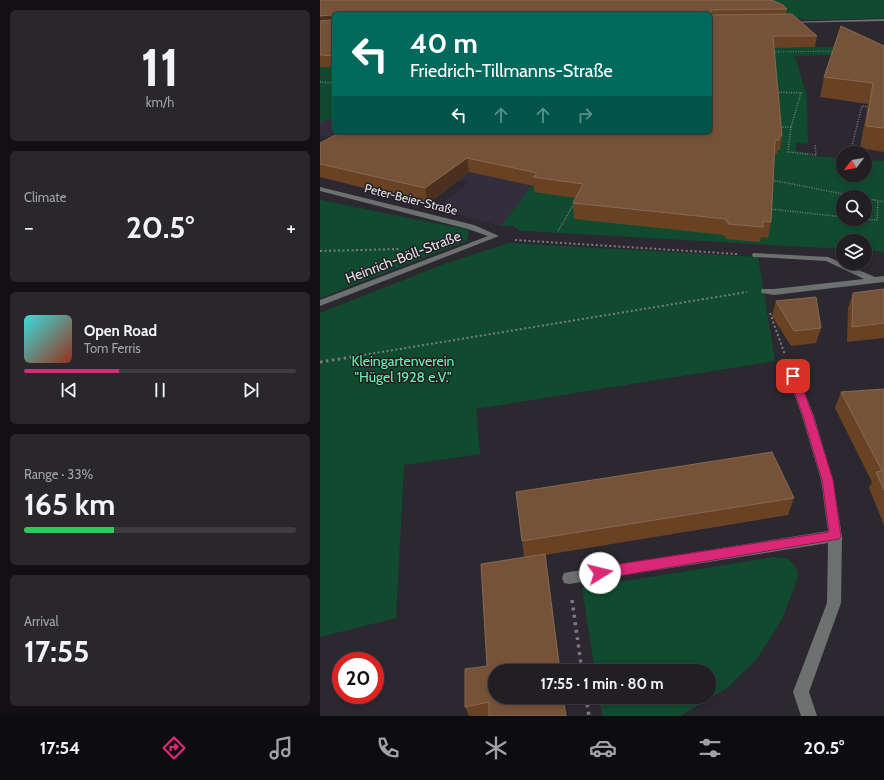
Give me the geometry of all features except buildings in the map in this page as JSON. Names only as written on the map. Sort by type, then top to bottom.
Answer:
[{"type":"street","points":[[786,22],[884,20]]},
{"type":"street","name":"Peter-Beier-Straße","points":[[320,189],[471,226],[495,236]]},
{"type":"street","name":"Heinrich-Böll-Straße","points":[[320,303],[495,236]]},
{"type":"street","points":[[756,255],[828,259],[874,280]]},
{"type":"street","points":[[765,291],[774,292],[884,279]]},
{"type":"street","points":[[793,376],[808,416],[827,480],[835,536],[834,603],[800,692],[809,716]]},
{"type":"street","points":[[569,578],[835,536]]},
{"type":"path","points":[[773,52],[836,51]]},
{"type":"path","points":[[320,82],[332,83]]},
{"type":"path","points":[[770,92],[801,93],[791,128],[788,152],[816,155],[815,144]]},
{"type":"path","points":[[852,146],[862,106],[877,108]]},
{"type":"path","points":[[776,126],[791,128]]},
{"type":"path","points":[[768,180],[836,193]]},
{"type":"path","points":[[872,200],[884,202]]},
{"type":"path","points":[[558,231],[576,201]]},
{"type":"path","points":[[872,220],[877,220],[878,201]]},
{"type":"path","points":[[764,208],[836,216]]},
{"type":"path","points":[[495,236],[508,240],[756,255]]},
{"type":"path","points":[[320,251],[406,249]]},
{"type":"path","points":[[320,362],[757,290],[765,291],[771,317],[793,376]]},
{"type":"path","points":[[569,578],[581,664]]},
{"type":"path","points":[[587,704],[589,716]]},
{"type":"shaded area","points":[[320,101],[332,103],[332,134],[515,134],[564,144],[501,226],[436,208],[468,183],[369,160],[384,150],[320,135]]},
{"type":"green space","points":[[530,0],[884,0],[884,18],[809,20],[798,18],[712,14],[712,12],[684,12]]},
{"type":"green space","points":[[320,47],[332,47],[332,117],[320,123]]},
{"type":"green space","points":[[854,47],[867,54],[793,56],[796,60],[807,97],[808,144],[796,143],[796,151],[808,153],[809,156],[836,158],[836,182],[872,182],[872,160],[884,161],[884,252],[872,251],[872,234],[836,234],[836,249],[520,231],[513,226],[501,226],[564,144],[686,134],[712,134],[712,48]]},
{"type":"green space","points":[[320,200],[469,230],[467,241],[320,298]]},
{"type":"green space","name":"Kleingartenverein \"Hügel 1928 e.V.\"","points":[[509,243],[758,257],[775,361],[476,409],[480,454],[404,465],[396,618],[320,637],[320,313],[444,264]]},
{"type":"green space","points":[[775,557],[788,559],[796,567],[798,577],[782,619],[757,659],[727,688],[716,695],[716,664],[594,664],[582,588]]},
{"type":"green space","points":[[600,704],[700,704],[680,716],[602,716]]},
{"type":"route","points":[[600,573],[835,536],[827,480],[808,416],[793,376]]}]
